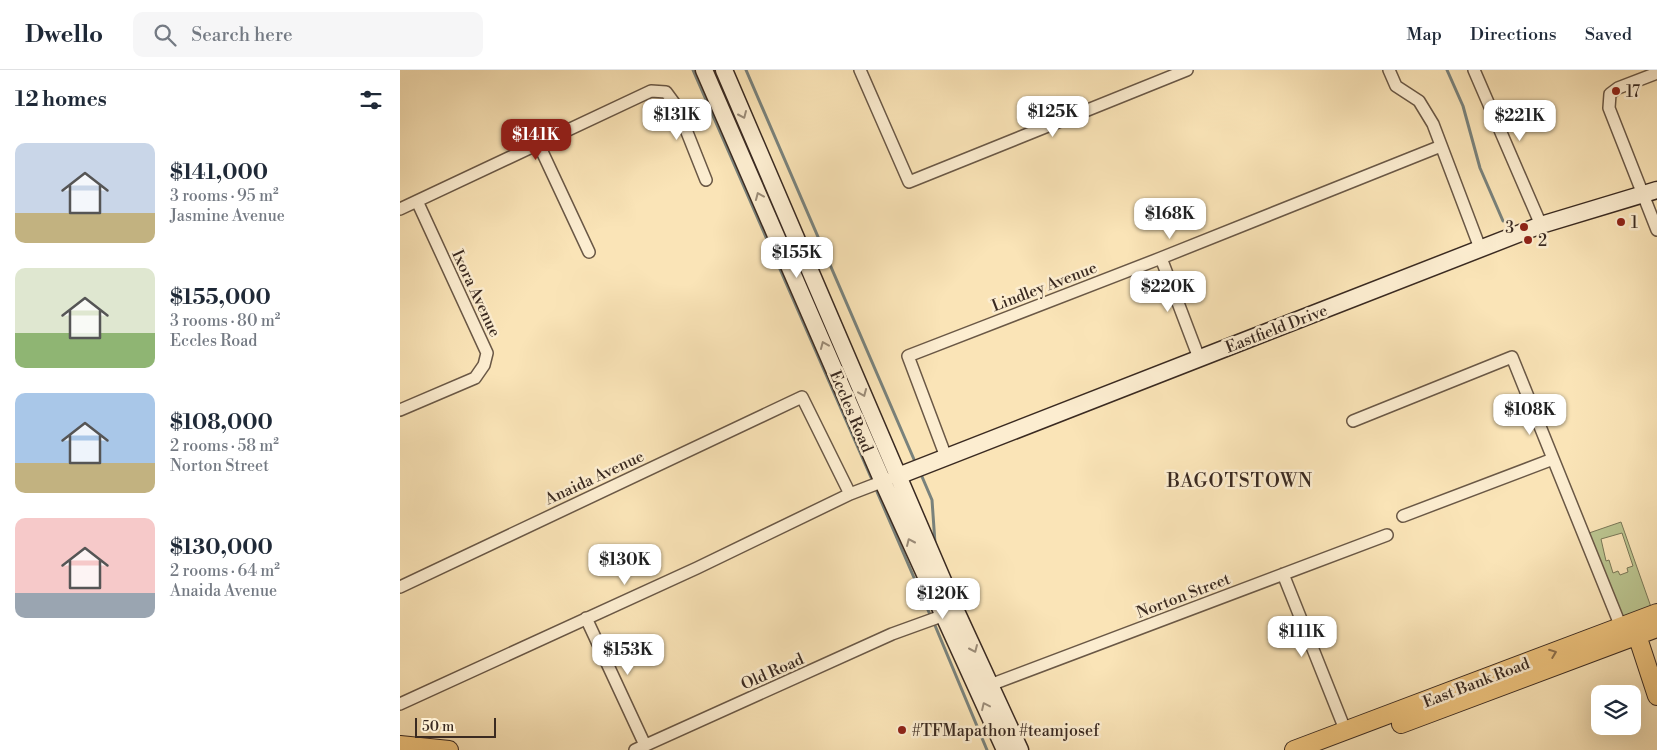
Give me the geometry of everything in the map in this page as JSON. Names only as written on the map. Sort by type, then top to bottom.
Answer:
[{"type":"main road","name":"East Bank Road","points":[[1330,750],[1630,631],[1657,613]]},
{"type":"main road","name":"East Bank Road","points":[[1294,750],[1630,631],[1657,628]]},
{"type":"main road","points":[[1630,631],[1657,696]]},
{"type":"main road","points":[[400,745],[449,750]]},
{"type":"street","name":"Eccles Road","points":[[704,70],[892,478]]},
{"type":"street","name":"Eccles Road","points":[[724,70],[892,478],[945,615],[1005,750]]},
{"type":"street","points":[[860,70],[909,182],[1187,70]]},
{"type":"street","points":[[1388,70],[1396,86],[1418,102],[1433,124],[1480,248]]},
{"type":"street","points":[[1474,70],[1541,225]]},
{"type":"street","points":[[1657,72],[1618,88],[1610,94],[1609,108],[1650,192],[1657,230]]},
{"type":"street","points":[[400,209],[651,91],[666,92],[677,108],[706,180]]},
{"type":"street","points":[[539,145],[589,252]]},
{"type":"street","name":"Lindley Avenue","points":[[938,460],[908,356],[1161,258],[1441,146]]},
{"type":"street","name":"Eastfield Drive","points":[[892,478],[1480,248],[1541,225],[1650,192]]},
{"type":"street","name":"Ixora Avenue","points":[[400,410],[475,378],[484,365],[486,353],[416,201]]},
{"type":"street","points":[[1161,258],[1199,358]]},
{"type":"street","points":[[1352,421],[1512,357],[1553,459],[1630,631]]},
{"type":"street","name":"Anaida Avenue","points":[[400,587],[802,397],[855,492]]},
{"type":"street","points":[[1403,516],[1553,459]]},
{"type":"street","points":[[400,704],[697,568],[855,492],[892,478]]},
{"type":"street","name":"Norton Street","points":[[990,685],[1387,535]]},
{"type":"street","points":[[1283,574],[1346,732]]},
{"type":"street","name":"Eccles Road","points":[[945,615],[990,685],[1020,750]]},
{"type":"street","name":"Old Road","points":[[640,748],[892,634],[945,615]]},
{"type":"street","points":[[586,618],[640,748]]},
{"type":"green space","points":[[1621,522],[1651,607],[1621,617],[1589,533]],"holes":[[[1622,533],[1633,566],[1627,568],[1628,572],[1620,575],[1618,571],[1613,573],[1609,560],[1606,561],[1601,539]]]},
{"type":"waterway","points":[[693,70],[873,482]]},
{"type":"waterway","points":[[746,70],[916,464]]},
{"type":"waterway","points":[[1447,70],[1463,106],[1480,168],[1503,221]]},
{"type":"waterway","points":[[920,472],[932,500],[935,543]]},
{"type":"waterway","points":[[875,487],[931,617]]},
{"type":"waterway","points":[[934,623],[987,750]]},
{"type":"place","name":"17","points":[[1616,91]]},
{"type":"place","name":"1","points":[[1621,222]]},
{"type":"place","name":"3","points":[[1524,227]]},
{"type":"place","name":"2","points":[[1528,240]]},
{"type":"place","name":"#TFMapathon #teamjosef","points":[[902,730]]},
{"type":"district","name":"BAGOTSTOWN","points":[[1240,480]]}]
